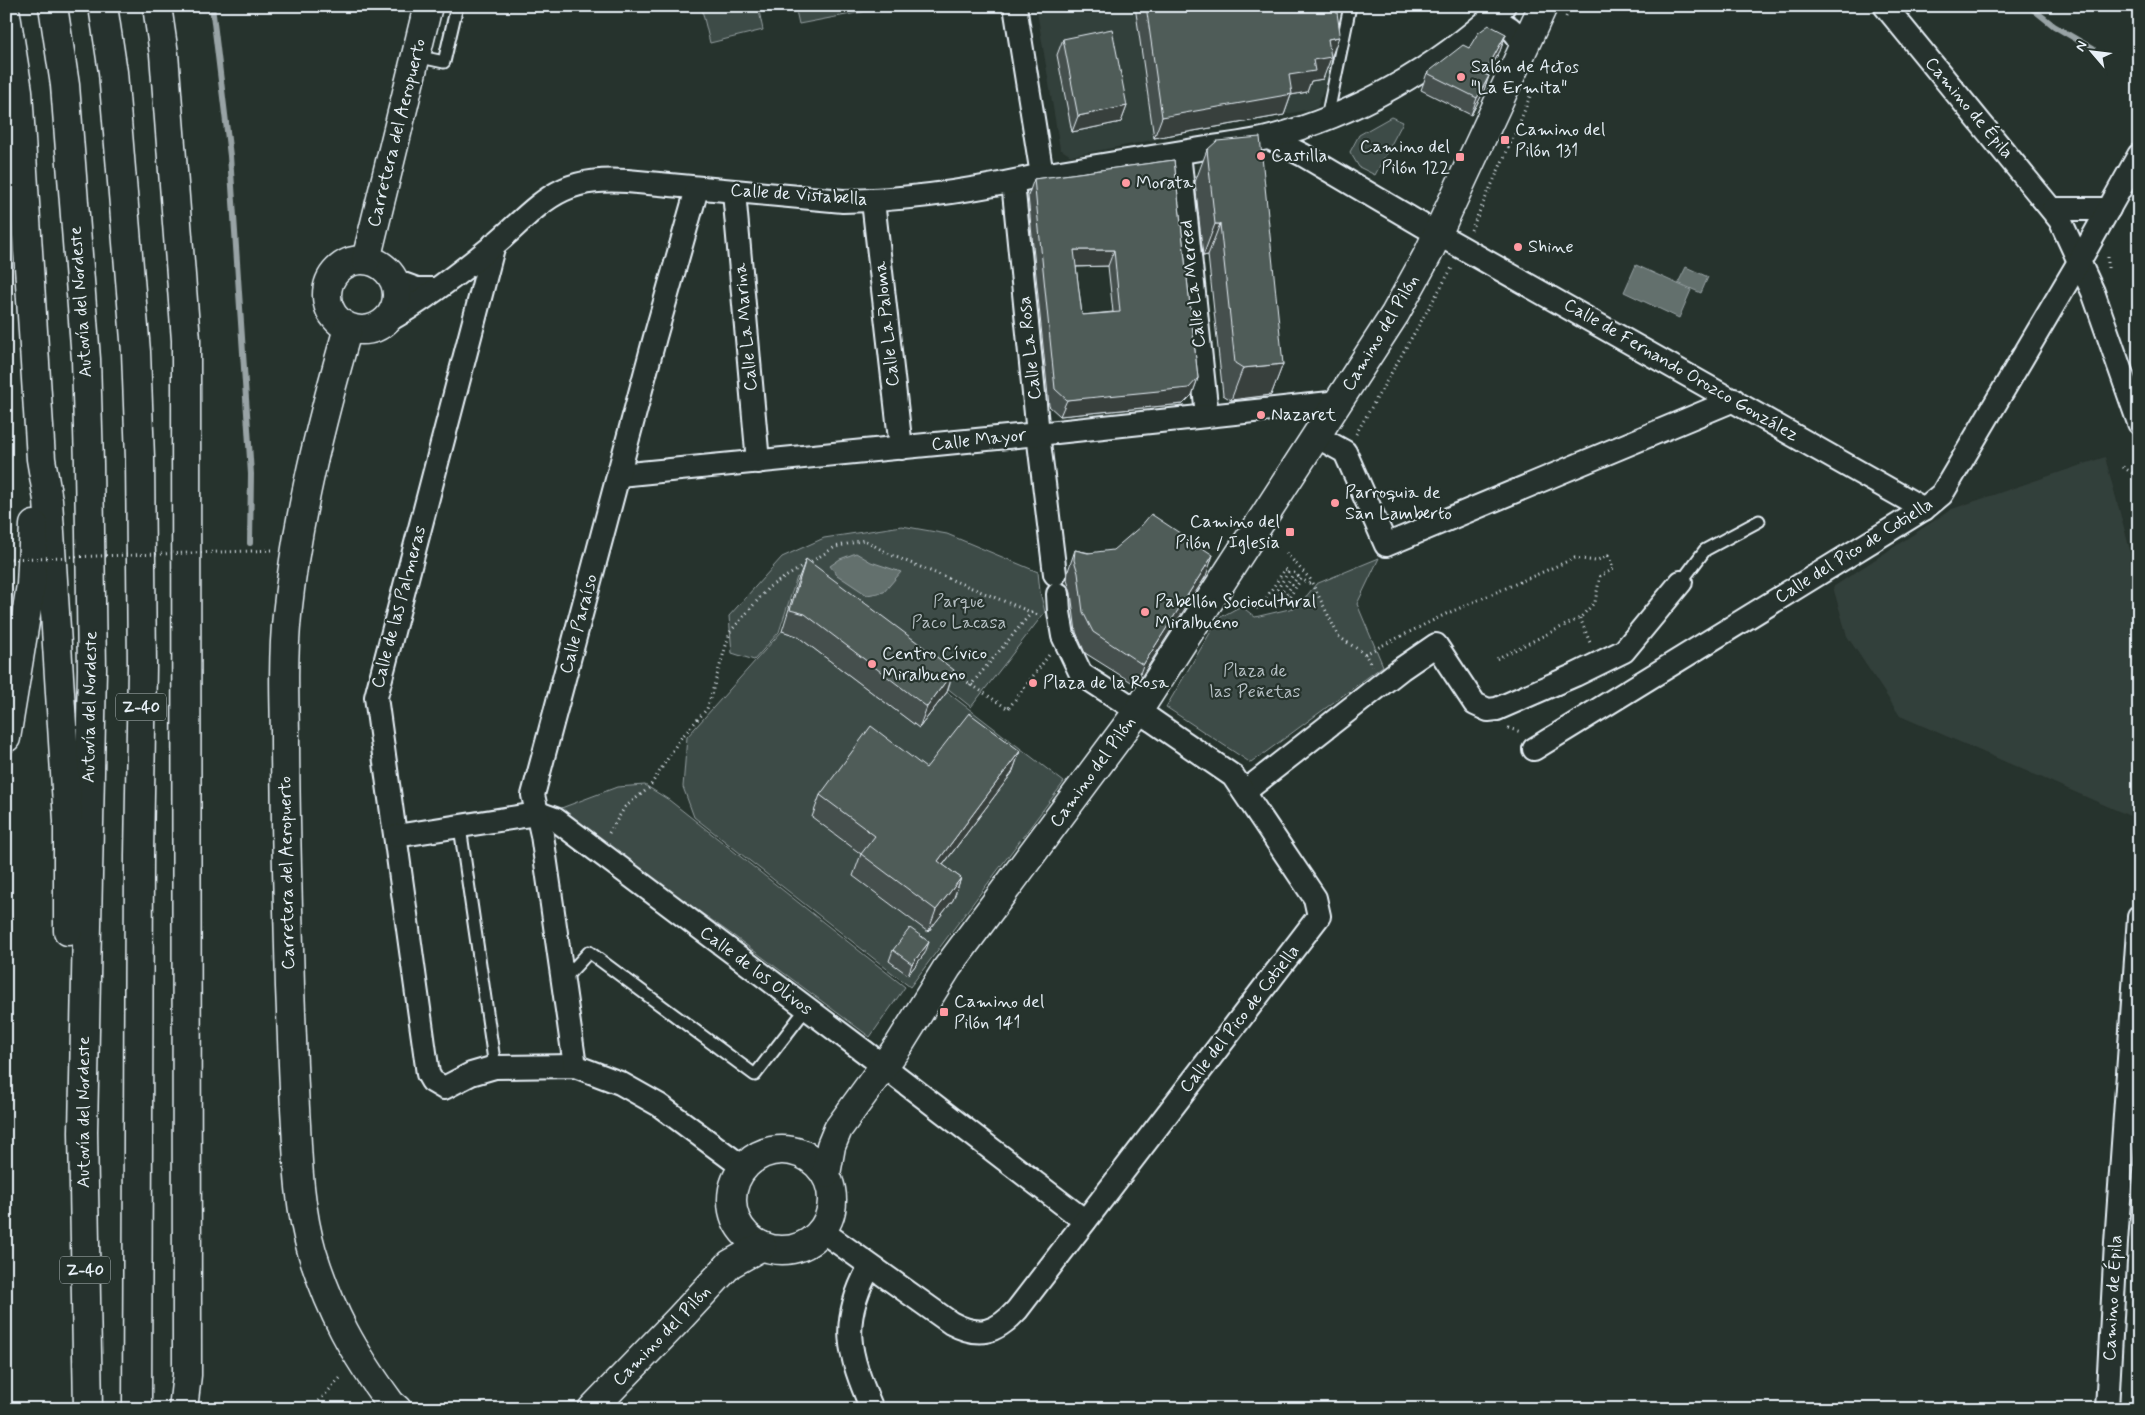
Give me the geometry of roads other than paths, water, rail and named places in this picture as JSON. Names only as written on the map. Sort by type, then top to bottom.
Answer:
[{"type":"main road","name":"Autovía del Nordeste","points":[[54,6],[65,85],[86,358],[89,464],[92,669],[83,1132],[88,1409]]},
{"type":"main road","name":"Z-40","points":[[103,6],[116,101],[136,352],[140,458],[142,666],[139,856],[137,1409]]},
{"type":"main road","points":[[157,6],[164,54],[186,340],[187,1374],[183,1409]]},
{"type":"main road","name":"Carretera del Aeropuerto","points":[[366,260],[428,6]]},
{"type":"main road","name":"Camino del Pilón","points":[[826,1174],[830,1152],[838,1129],[884,1067],[947,968],[1138,711],[1395,314],[1438,232],[1543,6]]},
{"type":"main road","points":[[6,15],[18,91],[41,459],[48,500],[68,821],[70,1104],[83,1132]]},
{"type":"main road","points":[[366,260],[383,267],[395,281],[398,294],[396,304],[386,322],[370,330],[355,330],[348,328],[332,314],[327,299],[327,290],[335,272],[342,266],[350,262],[366,260]]},
{"type":"main road","name":"Carretera del Aeropuerto","points":[[348,328],[315,448],[292,573],[286,618],[284,761],[292,1066],[299,1181],[304,1219],[333,1312],[360,1361],[393,1407]]},
{"type":"main road","points":[[6,738],[31,585],[36,500],[41,459]]},
{"type":"main road","name":"Camino del Pilón","points":[[798,1152],[822,1140],[838,1129]]},
{"type":"main road","points":[[774,1150],[798,1152],[818,1164],[826,1174],[833,1197],[828,1220],[822,1231],[813,1240],[795,1248],[775,1250],[752,1238],[733,1210],[734,1188],[744,1168],[752,1160],[774,1150]]},
{"type":"main road","name":"Camino del Pilón","points":[[593,1408],[680,1320],[752,1238]]},
{"type":"main road","points":[[187,1374],[192,1409]]},
{"type":"street","points":[[1015,6],[1042,175]]},
{"type":"street","name":"Calle de Vistabella","points":[[386,322],[412,308],[494,244],[545,200],[562,190],[577,185],[599,180],[626,181],[843,201],[873,201],[929,195],[1013,182],[1042,175],[1269,138],[1319,121],[1374,98],[1408,80],[1444,56],[1504,6]]},
{"type":"street","name":"Camino de Épila","points":[[1885,6],[2053,209],[2067,231],[2114,349],[2139,423]]},
{"type":"street","points":[[1487,22],[1501,22],[1511,28],[1517,34],[1523,47]]},
{"type":"street","points":[[1303,155],[1305,138],[1319,121]]},
{"type":"street","name":"Calle de Fernando Orozco González","points":[[1269,138],[1303,155],[1924,509]]},
{"type":"street","name":"Calle La Merced","points":[[1179,153],[1207,415]]},
{"type":"street","name":"Calle del Pico de Cotiella","points":[[1534,749],[1924,509],[1942,494],[2080,260],[2139,155]]},
{"type":"street","name":"Calle La Rosa","points":[[1013,182],[1038,434],[1063,636],[1081,674],[1138,711]]},
{"type":"street","name":"Calle Paraíso","points":[[575,1066],[542,835],[533,799],[534,789],[697,189]]},
{"type":"street","name":"Calle La Marina","points":[[734,192],[758,462]]},
{"type":"street","name":"Calle La Paloma","points":[[873,201],[901,448]]},
{"type":"street","points":[[2053,209],[2109,209]]},
{"type":"street","name":"Calle de las Palmeras","points":[[494,244],[376,697],[428,1074],[432,1081],[444,1088],[471,1074],[495,1067]]},
{"type":"street","points":[[395,281],[417,289],[436,289]]},
{"type":"street","points":[[1316,436],[1345,452],[1386,546],[1734,400]]},
{"type":"street","name":"Calle Mayor","points":[[619,475],[901,448],[1339,402]]},
{"type":"street","points":[[1244,792],[1402,669],[1436,645],[1469,697],[1480,708],[1488,710],[1504,706],[1624,651],[1681,582]]},
{"type":"street","name":"Calle del Pico de Cotiella","points":[[870,1266],[951,1323],[970,1331],[981,1332],[995,1328],[1009,1319],[1319,916],[1315,898],[1232,776],[1138,711]]},
{"type":"street","name":"Calle de los Olivos","points":[[396,836],[537,814],[544,814],[555,819],[1085,1221]]},
{"type":"street","name":"Camino de Épila","points":[[2107,1409],[2116,1234],[2139,917]]},
{"type":"street","points":[[495,1067],[575,1066],[620,1083],[659,1105],[744,1168]]},
{"type":"street","points":[[822,1231],[870,1266],[860,1284],[851,1319],[850,1334],[855,1366],[872,1409]]},
{"type":"lane","points":[[416,56],[444,62],[457,6]]},
{"type":"lane","points":[[1319,121],[1350,6]]},
{"type":"lane","points":[[1681,582],[1705,550],[1759,521]]},
{"type":"lane","points":[[460,827],[495,1067]]},
{"type":"lane","points":[[563,980],[589,952],[755,1076],[806,1009]]},
{"type":"waterway","points":[[212,6],[230,156],[251,474],[250,543]]},
{"type":"waterway","points":[[2029,6],[2054,26],[2093,49]]},
{"type":"place","name":"Salón de Actos \"La Ermita\"","points":[[1461,77]]},
{"type":"place","name":"Camino del Pilón 131","points":[[1505,140]]},
{"type":"place","name":"Castilla","points":[[1261,156]]},
{"type":"place","name":"Camino del Pilón 122","points":[[1460,157]]},
{"type":"place","name":"Morata","points":[[1126,183]]},
{"type":"place","name":"Shine","points":[[1518,247]]},
{"type":"place","name":"Nazaret","points":[[1261,415]]},
{"type":"place","name":"Parroquia de San Lamberto","points":[[1335,503]]},
{"type":"place","name":"Camino del Pilón / Iglesia","points":[[1290,532]]},
{"type":"place","name":"Pabellón Sociocultural Miralbueno","points":[[1145,612]]},
{"type":"place","name":"Centro Cívico Miralbueno","points":[[872,664]]},
{"type":"place","name":"Plaza de la Rosa","points":[[1033,683]]},
{"type":"place","name":"Camino del Pilón 141","points":[[944,1012]]},
{"type":"park label","name":"Parque Paco Lacasa","points":[[959,612]]},
{"type":"park label","name":"Plaza de las Peñetas","points":[[1255,681]]}]
